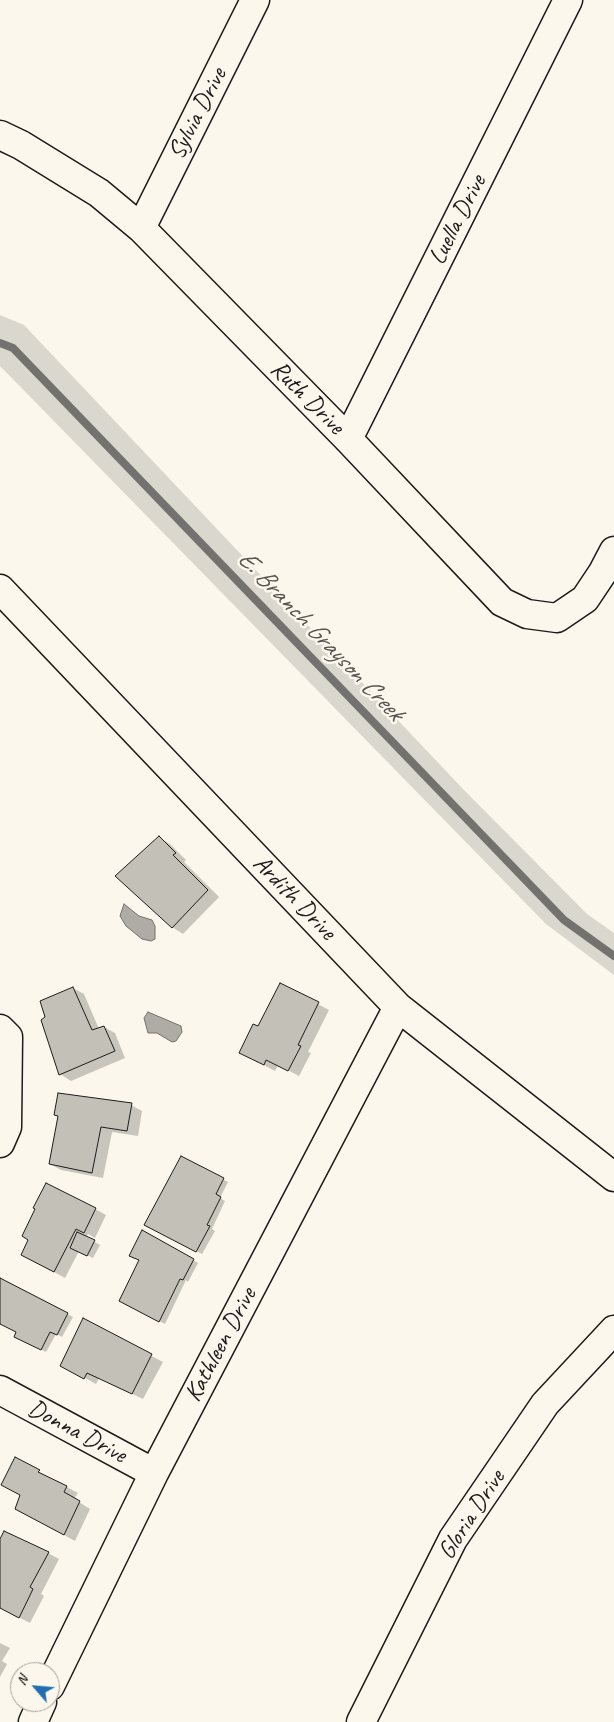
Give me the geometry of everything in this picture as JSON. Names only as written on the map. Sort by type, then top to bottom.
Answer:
[{"type":"street","name":"Sylvia Drive","points":[[141,228],[255,0]]},
{"type":"street","name":"Luella Drive","points":[[348,439],[568,0]]},
{"type":"street","name":"Ruth Drive","points":[[0,135],[21,145],[99,193],[141,228],[348,439],[502,602],[527,614],[557,618],[585,599],[609,561]]},
{"type":"street","name":"Ardith Drive","points":[[0,589],[398,1007],[614,1177]]},
{"type":"street","name":"Kathleen Drive","points":[[60,1666],[154,1473],[398,1007]]},
{"type":"street","points":[[0,1029],[8,1037],[7,1127],[0,1143]]},
{"type":"street","name":"Gloria Drive","points":[[361,1722],[452,1539],[545,1404],[614,1330]]},
{"type":"street","name":"Donna Drive","points":[[0,1390],[154,1473]]},
{"type":"shaded area","points":[[0,315],[24,325],[463,789],[587,914],[614,933],[614,975],[546,924],[0,366]]},
{"type":"shaded area","points":[[124,904],[139,916],[152,920],[155,926],[155,939],[151,941],[142,939],[126,926],[120,916]]},
{"type":"shaded area","points":[[148,1012],[181,1026],[182,1032],[176,1041],[172,1042],[157,1033],[148,1033],[144,1018]]},
{"type":"building","points":[[159,836],[176,853],[173,855],[208,890],[172,928],[115,876]]},
{"type":"building","points":[[280,983],[319,1002],[298,1045],[301,1046],[288,1071],[266,1060],[264,1065],[239,1053],[253,1024],[258,1026]]},
{"type":"building","points":[[73,987],[92,1030],[104,1026],[115,1051],[59,1075],[41,1020],[45,1017],[40,1001]]},
{"type":"building","points":[[58,1093],[132,1103],[127,1131],[101,1127],[92,1173],[49,1164],[58,1116],[54,1115]]},
{"type":"building","points":[[181,1156],[224,1178],[216,1194],[221,1197],[207,1225],[210,1226],[196,1252],[144,1225]]},
{"type":"building","points":[[46,1183],[96,1208],[84,1233],[76,1229],[54,1272],[21,1255],[28,1240],[22,1236],[35,1209],[33,1208]]},
{"type":"building","points":[[142,1230],[194,1259],[183,1280],[180,1279],[159,1322],[119,1301],[139,1260],[129,1256]]},
{"type":"building","points":[[77,1232],[95,1240],[87,1256],[70,1248]]},
{"type":"building","points":[[0,1278],[68,1313],[57,1335],[50,1332],[41,1350],[14,1337],[16,1332],[0,1324]]},
{"type":"building","points":[[83,1318],[152,1354],[132,1394],[87,1373],[84,1379],[60,1366]]},
{"type":"building","points":[[15,1457],[40,1470],[38,1472],[67,1486],[64,1492],[80,1501],[64,1535],[15,1509],[20,1495],[1,1485]]},
{"type":"building","points":[[4,1531],[49,1552],[30,1587],[33,1589],[19,1618],[0,1608],[0,1539]]},
{"type":"waterway","name":"E. Branch Grayson Creek","points":[[0,343],[13,348],[564,920],[614,956]]}]
